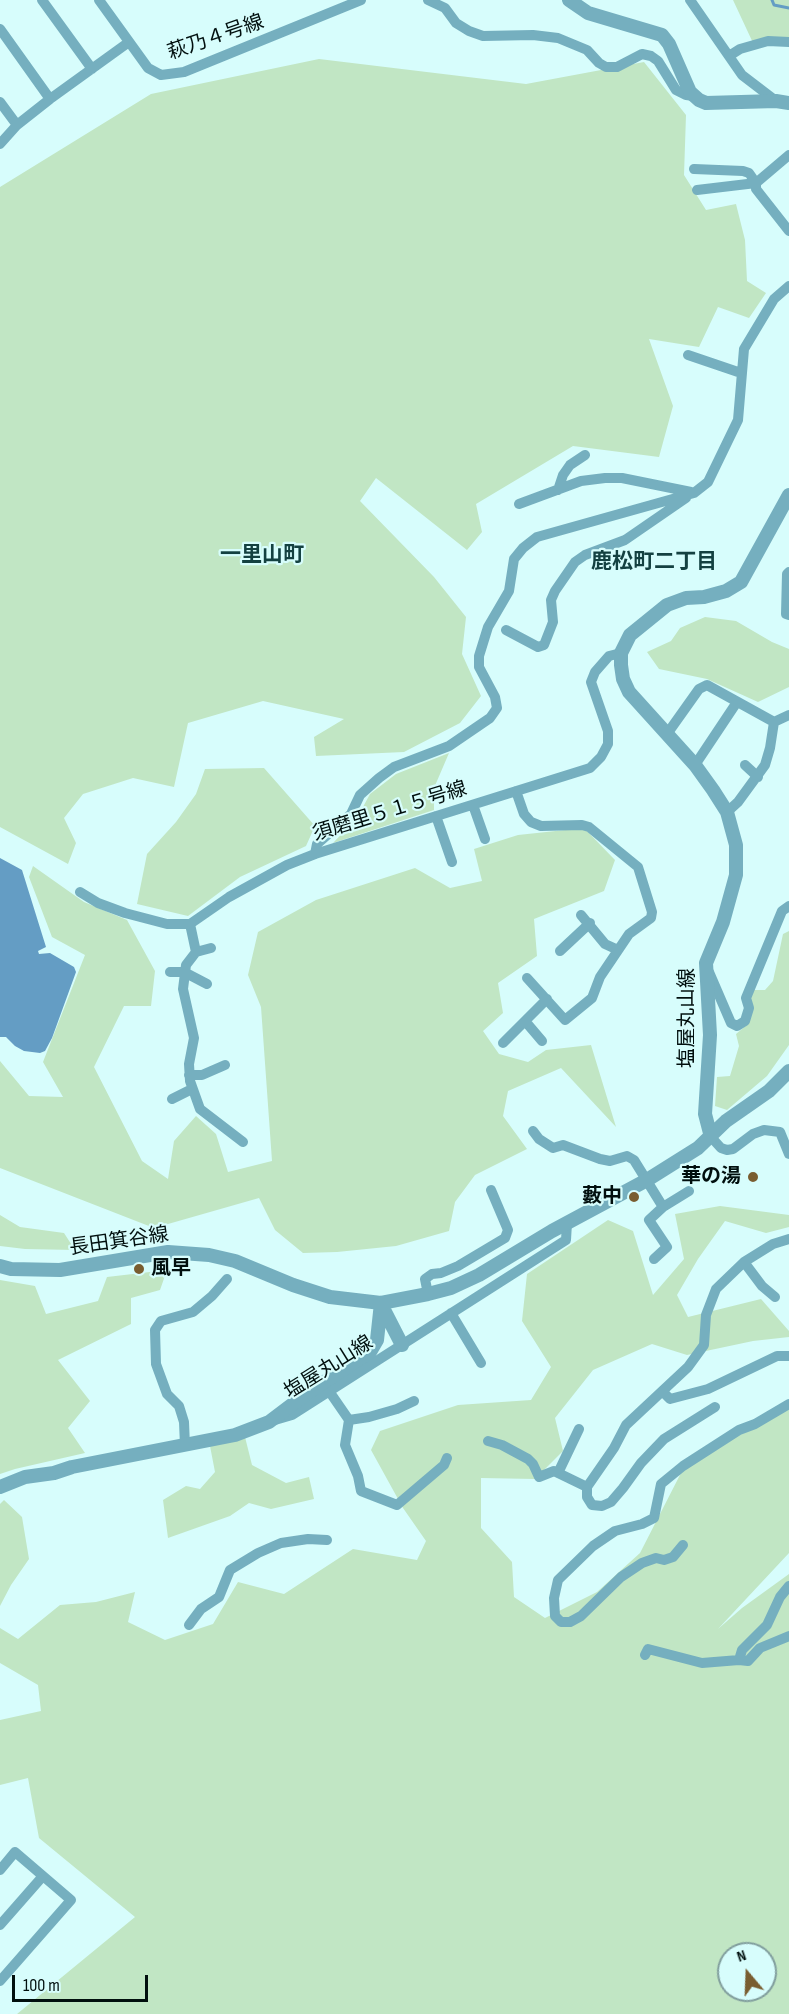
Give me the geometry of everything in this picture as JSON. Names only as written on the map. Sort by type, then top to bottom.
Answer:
[{"type":"street","points":[[42,0],[92,69]]},
{"type":"street","points":[[0,144],[17,126],[50,99],[129,42],[99,0]]},
{"type":"street","name":"萩乃４号線","points":[[129,42],[148,68],[161,75],[184,72],[362,0]]},
{"type":"street","points":[[428,0],[445,8],[456,23],[469,31],[483,36],[534,35],[558,38],[587,50],[606,68],[617,67],[642,54],[651,56],[658,61],[676,90],[694,96]]},
{"type":"street","points":[[569,0],[588,13],[662,35],[669,44],[690,92],[706,103],[783,102]]},
{"type":"street","points":[[690,0],[742,75],[783,102]]},
{"type":"street","points":[[0,30],[50,99]]},
{"type":"street","points":[[729,56],[740,49],[768,41],[789,42]]},
{"type":"street","points":[[0,102],[17,126]]},
{"type":"street","points":[[697,190],[756,183],[789,155]]},
{"type":"street","points":[[694,169],[749,173],[756,183],[756,189],[789,231]]},
{"type":"street","points":[[506,630],[538,647],[544,645],[553,622],[551,600],[575,562],[585,555],[626,540],[708,482],[738,420],[744,349],[774,299],[789,286]]},
{"type":"street","points":[[688,355],[741,374]]},
{"type":"street","points":[[558,490],[562,475],[570,465],[585,455]]},
{"type":"street","points":[[519,504],[581,481],[605,478],[622,478],[694,493]]},
{"type":"street","points":[[315,854],[317,844],[351,814],[360,795],[379,778],[394,767],[449,746],[490,718],[497,708],[495,697],[479,667],[479,656],[488,627],[509,591],[514,559],[523,548],[537,537],[694,493]]},
{"type":"street","points":[[621,653],[630,635],[667,605],[686,598],[704,597],[726,591],[741,582],[789,495]]},
{"type":"street","points":[[788,573],[786,614],[789,615]]},
{"type":"street","name":"須磨里５１５号線","points":[[190,924],[229,897],[287,865],[315,854],[590,768],[601,757],[608,744],[608,731],[591,682],[595,672],[609,656],[621,653]]},
{"type":"street","name":"塩屋丸山線","points":[[621,653],[623,679],[629,692],[695,765],[727,812],[736,845],[736,875],[723,922],[706,963],[710,1035],[705,1114],[711,1137]]},
{"type":"street","points":[[666,734],[699,689],[707,685],[774,722]]},
{"type":"street","points":[[695,765],[737,702]]},
{"type":"street","points":[[774,722],[789,715]]},
{"type":"street","points":[[727,812],[738,802],[765,765],[774,722]]},
{"type":"street","points":[[745,765],[758,777]]},
{"type":"street","points":[[516,791],[524,814],[531,822],[541,826],[582,825],[589,827],[639,867],[652,912],[651,918],[629,934],[600,977],[592,998],[565,1020],[527,978]]},
{"type":"street","points":[[473,805],[485,839]]},
{"type":"street","points":[[436,816],[452,862]]},
{"type":"street","points":[[80,892],[98,903],[125,913],[167,924],[190,924],[196,952]]},
{"type":"street","points":[[706,963],[731,1023],[737,1026],[745,1020],[749,1008],[746,998],[782,911],[789,906]]},
{"type":"street","points":[[560,951],[585,919],[605,944],[618,950]]},
{"type":"street","points":[[211,948],[196,952],[184,972],[184,1000],[194,1038],[189,1074],[196,1110],[214,1118],[243,1142]]},
{"type":"street","points":[[170,972],[184,972],[207,984]]},
{"type":"street","points":[[503,1043],[547,999]]},
{"type":"street","points":[[525,1021],[542,1041]]},
{"type":"street","points":[[189,1074],[202,1075],[225,1065]]},
{"type":"street","name":"長田箕谷線","points":[[0,1266],[11,1269],[60,1270],[168,1252],[209,1255],[236,1261],[313,1292],[355,1301],[381,1303],[428,1294],[474,1278],[567,1223],[647,1180],[698,1148],[726,1121],[769,1091],[789,1071]]},
{"type":"street","name":"長田箕谷線","points":[[711,1137],[730,1129],[789,1085]]},
{"type":"street","points":[[172,1099],[192,1089]]},
{"type":"street","points":[[711,1137],[721,1148],[728,1150],[733,1149],[753,1134],[764,1130],[780,1132],[789,1154]]},
{"type":"street","points":[[533,1131],[539,1139],[553,1148],[563,1145],[610,1161],[627,1156],[634,1160],[663,1207]]},
{"type":"street","points":[[428,1294],[425,1279],[432,1274],[458,1266],[505,1238],[508,1230],[491,1190]]},
{"type":"street","points":[[654,1259],[667,1247],[649,1220],[663,1207],[689,1191]]},
{"type":"street","name":"塩屋丸山線","points":[[0,1487],[25,1477],[235,1435],[292,1415],[566,1240],[567,1223]]},
{"type":"street","points":[[715,1407],[664,1439],[641,1463],[611,1502],[602,1506],[592,1504],[587,1497],[587,1487],[614,1448],[626,1425],[688,1367],[704,1345],[706,1315],[716,1290],[744,1262],[773,1244],[789,1239]]},
{"type":"street","points":[[744,1262],[762,1286],[775,1297]]},
{"type":"street","points":[[185,1446],[184,1422],[178,1406],[167,1394],[156,1364],[155,1330],[161,1321],[194,1312],[227,1279]]},
{"type":"street","points":[[381,1303],[402,1345]]},
{"type":"street","points":[[269,1422],[306,1394],[370,1352],[377,1340],[381,1303]]},
{"type":"street","points":[[451,1313],[481,1363]]},
{"type":"street","points":[[663,1392],[670,1399],[708,1389],[777,1356],[789,1356]]},
{"type":"street","points":[[329,1391],[349,1420],[345,1445],[358,1476],[361,1491],[397,1505],[444,1465],[447,1458]]},
{"type":"street","points":[[349,1420],[379,1414],[414,1401]]},
{"type":"street","points":[[683,1545],[674,1557],[664,1560],[656,1558],[642,1563],[621,1577],[581,1616],[570,1622],[561,1622],[555,1616],[554,1598],[558,1580],[593,1546],[615,1531],[642,1524],[654,1518],[661,1484],[683,1466],[739,1430],[755,1424],[789,1404]]},
{"type":"street","points":[[558,1473],[579,1430]]},
{"type":"street","points":[[488,1441],[504,1442],[528,1459],[534,1464],[539,1478],[554,1471],[587,1487]]},
{"type":"street","points":[[189,1625],[201,1609],[219,1597],[230,1570],[281,1543],[308,1539],[327,1540]]},
{"type":"street","points":[[739,1660],[742,1650],[766,1625],[780,1597],[789,1586]]},
{"type":"street","points":[[645,1655],[648,1649],[702,1664],[739,1660],[747,1662],[760,1648],[789,1636]]},
{"type":"street","points":[[0,1870],[15,1852],[71,1900],[0,1981]]},
{"type":"street","points":[[0,1925],[43,1876]]},
{"type":"green space","points":[[733,0],[789,0],[789,46],[754,45]]},
{"type":"green space","points":[[319,59],[526,84],[644,62],[686,115],[684,175],[706,210],[736,204],[745,240],[747,281],[766,293],[749,318],[718,307],[699,347],[649,339],[673,406],[659,457],[573,446],[476,504],[482,532],[467,550],[376,478],[360,501],[434,577],[466,617],[462,654],[481,696],[460,723],[404,752],[316,756],[314,737],[344,719],[263,701],[188,723],[174,787],[133,778],[83,794],[64,818],[76,843],[68,864],[0,827],[0,187],[151,94]]},
{"type":"green space","points":[[705,617],[736,621],[789,649],[789,687],[758,702],[707,679],[659,669],[647,652],[671,641],[680,628]]},
{"type":"green space","points":[[449,753],[434,788],[434,810],[333,843],[357,818],[370,794],[396,774]]},
{"type":"green space","points":[[264,768],[315,826],[306,846],[240,877],[188,916],[137,904],[147,854],[176,822],[196,794],[205,769]]},
{"type":"green space","points":[[584,828],[615,860],[604,891],[534,919],[537,956],[498,983],[503,1013],[483,1031],[499,1054],[528,1062],[546,1050],[591,1045],[616,1127],[561,1068],[508,1091],[503,1116],[527,1149],[475,1175],[455,1202],[449,1231],[396,1246],[303,1253],[275,1230],[259,1198],[154,1228],[0,1168],[0,1061],[29,1096],[63,1097],[43,1062],[85,955],[52,937],[29,877],[33,866],[84,902],[127,920],[155,971],[151,1006],[124,1006],[94,1067],[142,1161],[168,1179],[174,1141],[196,1116],[216,1134],[228,1172],[272,1161],[261,1007],[248,975],[258,932],[316,900],[415,868],[450,888],[482,881],[474,849],[518,835]]},
{"type":"green space","points":[[789,931],[789,1045],[767,1076],[727,1110],[715,1106],[717,1077],[730,1076],[739,1046],[736,1034],[748,1024],[749,1000],[753,990],[765,990],[773,981],[783,934]]},
{"type":"green space","points":[[720,1206],[789,1215],[789,1227],[766,1233],[725,1221],[698,1259],[677,1295],[688,1317],[761,1299],[789,1331],[789,1337],[753,1341],[687,1355],[652,1344],[593,1370],[555,1418],[563,1451],[535,1479],[481,1478],[481,1528],[512,1562],[514,1597],[545,1618],[597,1592],[640,1553],[682,1471],[739,1431],[789,1406],[789,1553],[718,1629],[742,1608],[789,1574],[789,2014],[17,2014],[135,1917],[39,1838],[28,1778],[0,1785],[0,1720],[41,1711],[38,1685],[0,1663],[0,1628],[18,1639],[60,1605],[96,1602],[135,1592],[128,1622],[165,1640],[213,1624],[238,1582],[284,1594],[353,1549],[417,1560],[426,1541],[403,1508],[371,1450],[380,1431],[458,1405],[531,1400],[551,1367],[522,1321],[527,1274],[608,1220],[633,1231],[653,1295],[684,1259],[675,1214]]},
{"type":"green space","points":[[0,1215],[20,1227],[64,1233],[75,1250],[0,1246]]},
{"type":"green space","points":[[167,1270],[160,1290],[131,1298],[131,1324],[58,1360],[90,1401],[68,1428],[85,1453],[0,1474],[0,1280],[35,1286],[46,1314],[98,1301],[107,1277]]},
{"type":"green space","points":[[245,1437],[252,1465],[286,1483],[309,1477],[314,1499],[271,1509],[249,1503],[230,1516],[168,1538],[163,1500],[186,1486],[200,1489],[215,1472],[210,1446]]},
{"type":"green space","points":[[4,1500],[22,1517],[29,1559],[0,1606],[0,1504]]},
{"type":"water","points":[[0,858],[22,870],[46,947],[38,951],[39,954],[50,953],[74,967],[76,972],[52,1038],[45,1051],[40,1053],[24,1051],[6,1037],[0,1037]]},
{"type":"waterway","points":[[772,0],[774,5],[789,8]]},
{"type":"place","name":"華の湯","points":[[753,1177]]},
{"type":"place","name":"藪中","points":[[634,1197]]},
{"type":"place","name":"風早","points":[[139,1269]]},
{"type":"district","name":"一里山町","points":[[262,556]]},
{"type":"district","name":"鹿松町二丁目","points":[[654,563]]}]
